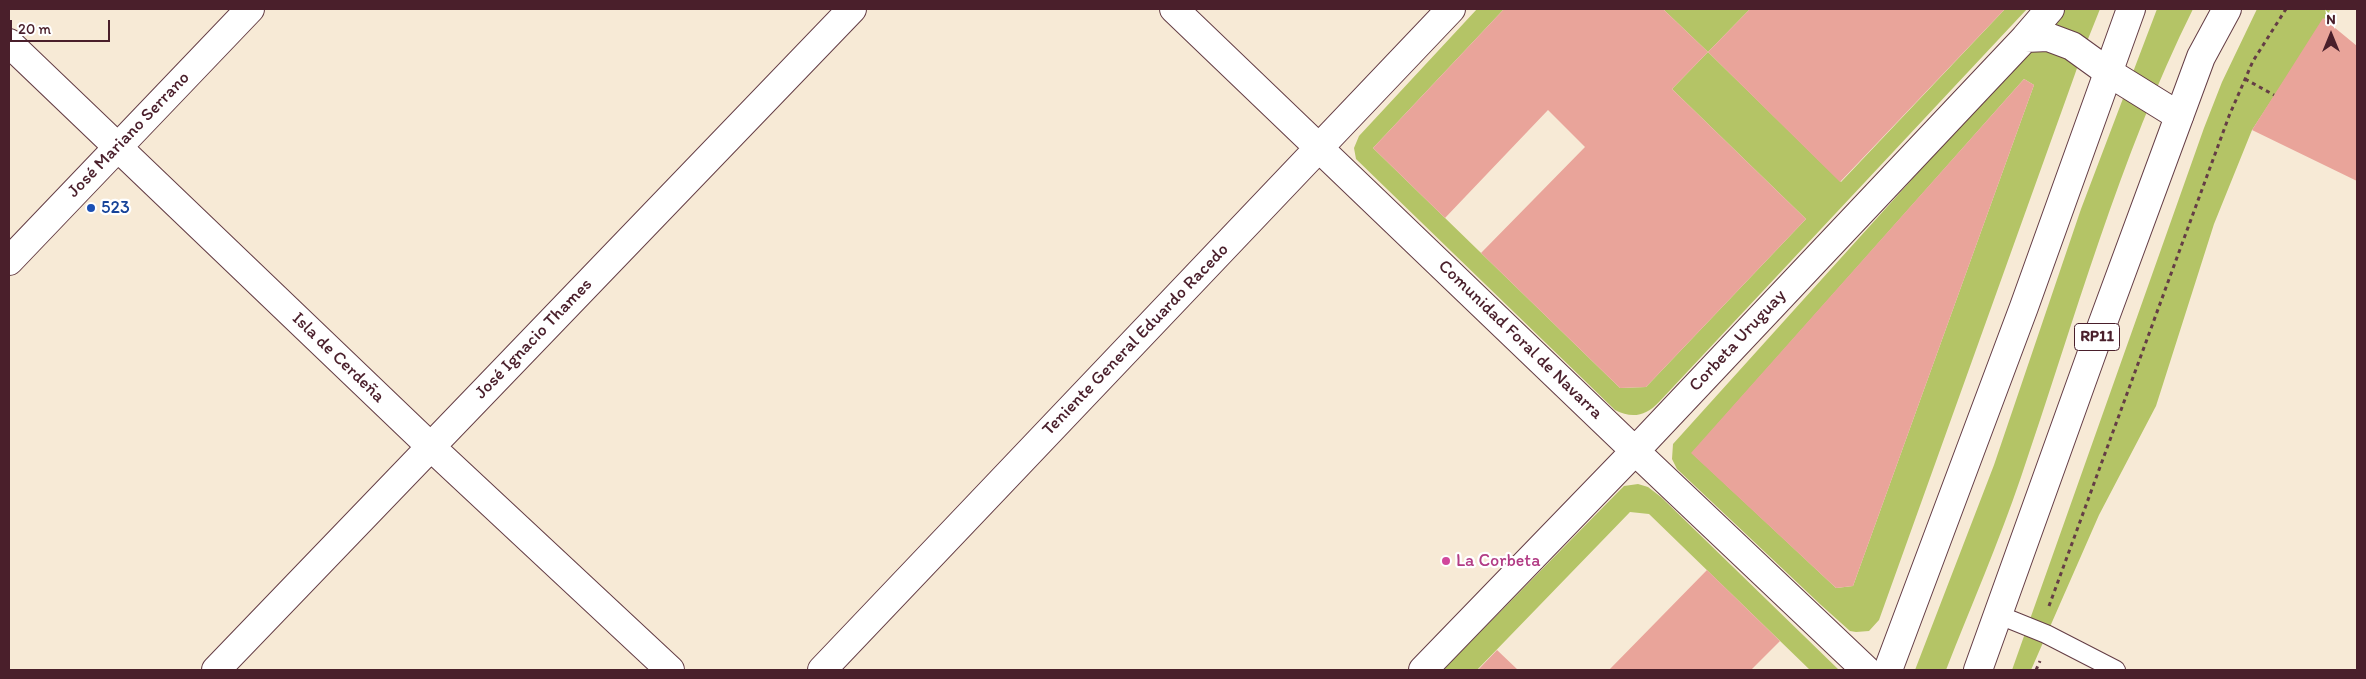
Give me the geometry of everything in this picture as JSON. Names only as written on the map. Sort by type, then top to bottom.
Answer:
[{"type":"street","name":"José Mariano Serrano","points":[[9,261],[250,9]]},
{"type":"street","name":"José Ignacio Thames","points":[[216,670],[852,9]]},
{"type":"street","name":"Comunidad Foral de Navarra","points":[[1174,9],[1634,451],[1866,670]]},
{"type":"street","name":"Teniente General Eduardo Racedo","points":[[822,670],[1450,9]]},
{"type":"street","name":"Corbeta Uruguay","points":[[1423,670],[1634,451],[2025,38],[2050,9]]},
{"type":"street","points":[[1888,670],[2024,307],[2131,9]]},
{"type":"street","name":"RP11","points":[[1978,670],[2000,615],[2098,336],[2201,57],[2226,9]]},
{"type":"street","points":[[2025,38],[2048,37],[2061,41],[2078,50],[2108,72],[2179,116]]},
{"type":"street","name":"Isla de Cerdeña","points":[[9,42],[431,446],[670,670]]},
{"type":"lane","points":[[2000,615],[2040,632],[2116,670]]},
{"type":"path","points":[[2036,670],[2041,658],[2031,653],[2188,222],[2245,79],[2262,46],[2286,9]]},
{"type":"path","points":[[2245,79],[2274,95]]},
{"type":"green space","points":[[1477,9],[1504,9],[1373,148],[1620,388],[1646,387],[1806,219],[1672,89],[1708,52],[1841,182],[2005,9],[2027,9],[1659,402],[1644,413],[1627,415],[1615,410],[1356,159],[1354,148],[1359,136]]},
{"type":"green space","points":[[1663,9],[1750,9],[1708,52]]},
{"type":"green space","points":[[2063,9],[2100,9],[2086,44],[2049,25]]},
{"type":"green space","points":[[2157,9],[2193,9],[2167,65],[2120,181],[2012,501],[1946,670],[1915,670],[1994,465],[2081,209]]},
{"type":"green space","points":[[2257,9],[2331,9],[2252,130],[2214,224],[2156,406],[2099,515],[2031,670],[2012,670],[2204,128],[2222,82]]},
{"type":"green space","points":[[2042,47],[2074,62],[2077,68],[1879,620],[1869,631],[1850,631],[1677,469],[1672,459],[1673,444],[2026,53]],"holes":[[[2024,79],[2034,85],[1853,586],[1836,588],[1692,453]]]},
{"type":"green space","points":[[1638,484],[1648,487],[1661,497],[1839,670],[1810,670],[1649,514],[1630,512],[1477,670],[1443,670],[1624,486]]},
{"type":"building","points":[[1504,9],[1663,9],[1708,52],[1672,89],[1806,219],[1646,387],[1620,388],[1481,253],[1585,147],[1548,110],[1445,218],[1373,148]]},
{"type":"building","points":[[1750,9],[2005,9],[1840,182],[1708,52]]},
{"type":"building","points":[[2323,18],[2357,46],[2357,181],[2252,130]]},
{"type":"building","points":[[2024,79],[2034,85],[1853,586],[1836,588],[1691,453]]},
{"type":"building","points":[[1707,570],[1780,641],[1751,670],[1609,670]]},
{"type":"building","points":[[1497,650],[1518,670],[1478,670]]},
{"type":"place","name":"523","points":[[91,208]]},
{"type":"place","name":"La Corbeta","points":[[1446,561]]}]
